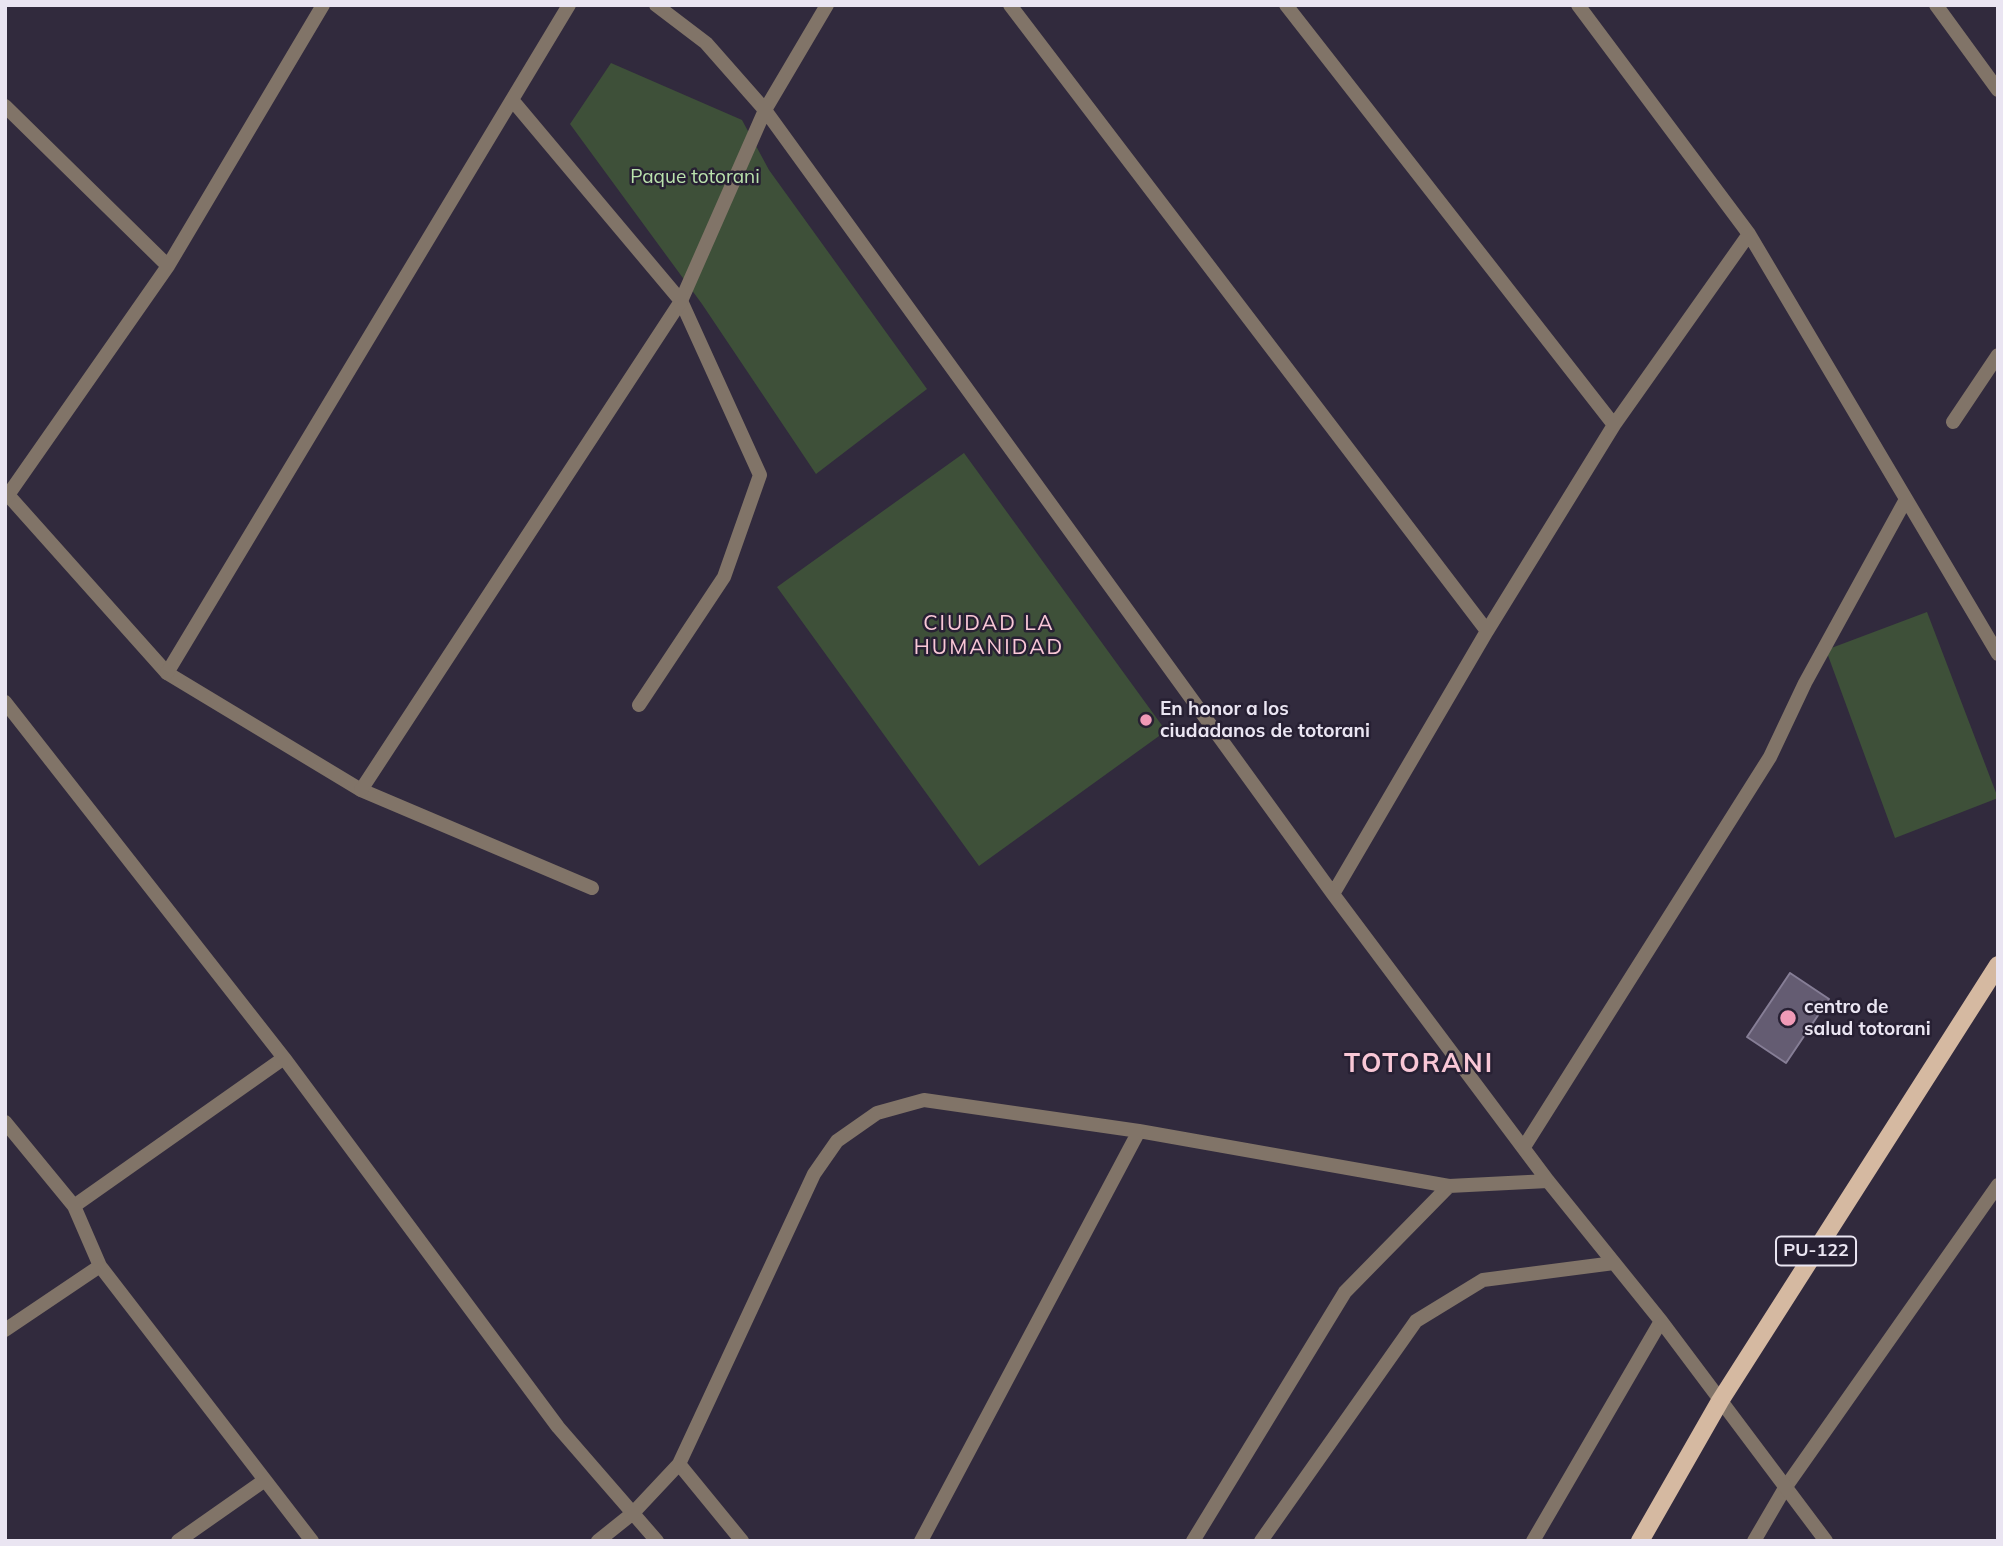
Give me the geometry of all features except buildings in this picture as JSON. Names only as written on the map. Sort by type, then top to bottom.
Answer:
[{"type":"main road","name":"PU-122","points":[[1640,1541],[1720,1401],[1998,965]]},
{"type":"street","points":[[323,5],[168,266],[6,495],[167,673],[361,790],[592,888]]},
{"type":"street","points":[[167,673],[569,5]]},
{"type":"street","points":[[656,5],[706,43],[765,110],[1333,894],[1548,1181],[1661,1321],[1826,1541]]},
{"type":"street","points":[[361,790],[681,301],[765,110],[827,5]]},
{"type":"street","points":[[1010,5],[1487,631]]},
{"type":"street","points":[[1286,5],[1614,425]]},
{"type":"street","points":[[1578,5],[1749,234],[1998,654]]},
{"type":"street","points":[[1936,5],[1998,90]]},
{"type":"street","points":[[513,101],[681,301],[760,475],[724,577],[639,705]]},
{"type":"street","points":[[5,106],[168,266]]},
{"type":"street","points":[[1333,894],[1487,631],[1614,425],[1749,234]]},
{"type":"street","points":[[1953,422],[1998,355]]},
{"type":"street","points":[[1524,1147],[1770,757],[1805,683],[1905,501]]},
{"type":"street","points":[[5,702],[284,1058],[558,1427],[657,1541]]},
{"type":"street","points":[[74,1206],[284,1058]]},
{"type":"street","points":[[598,1541],[633,1513],[679,1464],[814,1174],[837,1141],[877,1112],[924,1100],[1139,1131],[1449,1186],[1548,1181]]},
{"type":"street","points":[[5,1122],[74,1206],[100,1266],[313,1541]]},
{"type":"street","points":[[921,1541],[1139,1131]]},
{"type":"street","points":[[1754,1541],[1786,1488],[1998,1185]]},
{"type":"street","points":[[1194,1541],[1249,1445],[1345,1292],[1449,1186]]},
{"type":"street","points":[[1261,1541],[1416,1321],[1483,1280],[1614,1263]]},
{"type":"street","points":[[5,1330],[100,1266]]},
{"type":"street","points":[[1533,1541],[1661,1321]]},
{"type":"street","points":[[679,1464],[742,1541]]},
{"type":"street","points":[[178,1541],[265,1480]]},
{"type":"green space","name":"Paque totorani","points":[[611,63],[742,120],[769,170],[927,389],[816,474],[702,304],[570,124]]},
{"type":"green space","points":[[964,453],[1166,731],[979,866],[777,587]]},
{"type":"green space","points":[[1927,612],[1998,798],[1895,838],[1826,650]]},
{"type":"place","name":"En honor a los ciudadanos de totorani","points":[[1146,720]]},
{"type":"place","name":"centro de salud totorani","points":[[1788,1018]]},
{"type":"district","name":"CIUDAD LA HUMANIDAD","points":[[989,636]]},
{"type":"district","name":"TOTORANI","points":[[1419,1064]]}]
